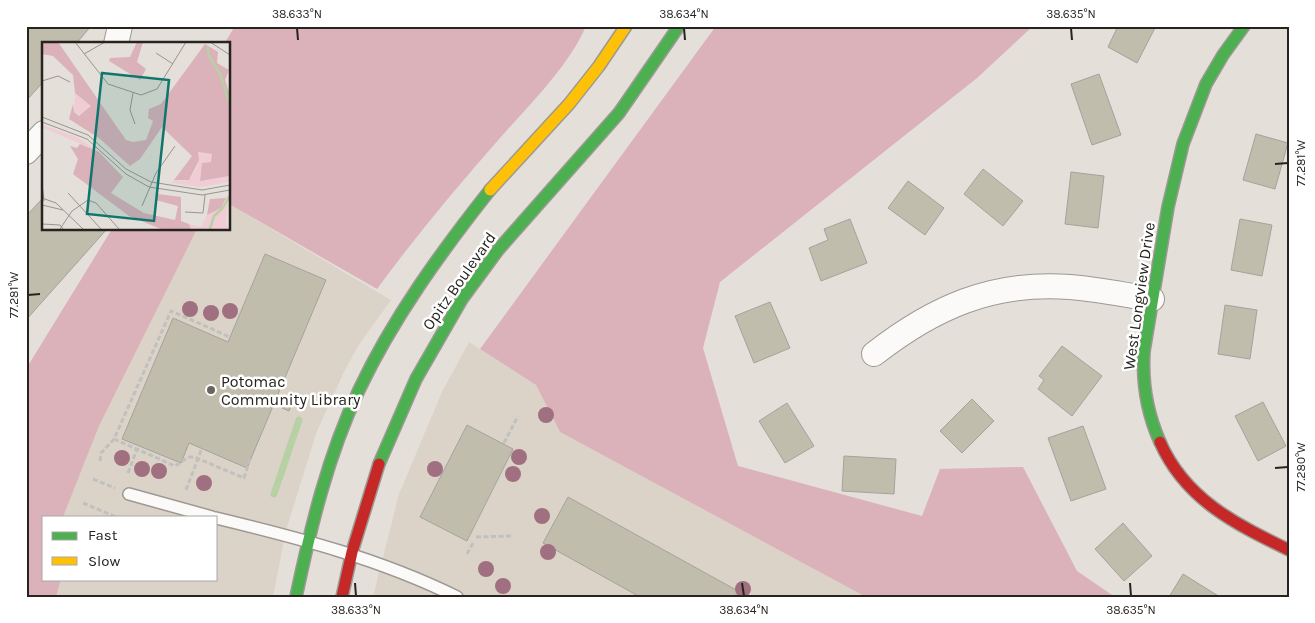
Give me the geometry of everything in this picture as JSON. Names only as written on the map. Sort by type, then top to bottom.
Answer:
[{"type":"main road","name":"Opitz Boulevard","points":[[296,597],[308,540],[326,477],[344,426],[372,365],[401,313],[442,251],[498,181],[582,88],[626,26]]},
{"type":"main road","name":"Opitz Boulevard","points":[[342,597],[350,554],[370,487],[398,417],[426,358],[453,313],[490,260],[611,123],[656,63],[678,26]]},
{"type":"main road","name":"West Longview Drive","points":[[1244,26],[1214,66],[1200,94],[1187,128],[1175,169],[1152,299],[1143,376],[1148,407],[1155,431],[1168,460],[1187,486],[1205,505],[1219,515],[1289,550]]},
{"type":"street","points":[[116,42],[120,26]]},
{"type":"street","points":[[26,152],[42,134]]},
{"type":"street","points":[[874,354],[900,334],[935,313],[964,300],[998,290],[1034,286],[1070,287],[1152,299]]},
{"type":"lane","points":[[129,494],[208,516]]},
{"type":"lane","points":[[218,518],[308,540],[350,554],[457,597]]},
{"type":"path","points":[[100,461],[101,453],[114,439],[171,311],[230,337]]},
{"type":"path","points":[[504,443],[518,416]]},
{"type":"path","points":[[114,439],[175,466],[189,457],[244,478],[250,459]]},
{"type":"path","points":[[186,490],[202,448]]},
{"type":"path","points":[[128,473],[137,449]]},
{"type":"path","points":[[92,479],[129,494]]},
{"type":"path","points":[[83,503],[114,516]]},
{"type":"path","points":[[476,537],[512,536]]},
{"type":"path","points":[[467,554],[472,543]]},
{"type":"shaded area","points":[[235,26],[586,26],[579,41],[559,70],[452,194],[377,289],[230,205],[230,42],[225,42]]},
{"type":"shaded area","points":[[716,26],[1033,26],[977,78],[720,282],[703,348],[738,466],[922,516],[940,469],[1023,467],[1077,571],[1115,597],[866,597],[560,432],[536,385],[480,349]]},
{"type":"shaded area","points":[[230,205],[391,300],[358,346],[317,431],[286,530],[273,597],[56,597],[61,580],[218,580],[218,516],[63,516],[99,426],[197,230],[230,230]]},
{"type":"shaded area","points":[[111,230],[197,230],[99,426],[63,516],[42,516],[42,580],[61,580],[56,597],[26,597],[26,369]]},
{"type":"shaded area","points":[[469,342],[536,385],[560,432],[866,597],[373,597],[399,494],[442,392]]},
{"type":"building","points":[[26,26],[91,26],[78,42],[42,42],[42,83],[26,101]]},
{"type":"building","points":[[1118,26],[1156,26],[1137,63],[1108,47]]},
{"type":"building","points":[[1099,74],[1121,135],[1092,145],[1071,84]]},
{"type":"building","points":[[1256,134],[1288,143],[1275,189],[1243,180]]},
{"type":"building","points":[[983,169],[1023,201],[1003,226],[964,194]]},
{"type":"building","points":[[1071,172],[1104,176],[1098,228],[1065,224]]},
{"type":"building","points":[[908,181],[944,208],[925,235],[888,208]]},
{"type":"building","points":[[42,199],[42,230],[106,230],[26,320],[26,216]]},
{"type":"building","points":[[850,219],[867,263],[821,281],[809,248],[828,240],[824,229]]},
{"type":"building","points":[[1240,219],[1272,225],[1262,276],[1231,270]]},
{"type":"building","name":"Potomac Community Library","points":[[265,254],[326,280],[247,468],[189,443],[181,463],[122,439],[173,318],[228,342]]},
{"type":"building","points":[[770,302],[790,348],[754,363],[735,316]]},
{"type":"building","points":[[1225,305],[1257,310],[1250,359],[1218,354]]},
{"type":"building","points":[[1062,346],[1102,376],[1072,416],[1038,389],[1044,380],[1039,376]]},
{"type":"building","points":[[287,397],[293,400],[289,411],[282,408]]},
{"type":"building","points":[[972,399],[994,421],[962,453],[940,431]]},
{"type":"building","points":[[1263,402],[1286,446],[1258,461],[1235,416]]},
{"type":"building","points":[[787,403],[814,446],[785,463],[759,421]]},
{"type":"building","points":[[467,425],[513,449],[467,541],[420,517]]},
{"type":"building","points":[[1083,426],[1106,489],[1071,501],[1048,438]]},
{"type":"building","points":[[844,456],[896,459],[894,494],[842,491]]},
{"type":"building","points":[[568,497],[738,591],[735,597],[640,597],[543,543]]},
{"type":"building","points":[[1123,523],[1152,556],[1124,581],[1095,549]]},
{"type":"building","points":[[1183,574],[1220,597],[1169,597]]},
{"type":"waterway","points":[[274,494],[299,420]]},
{"type":"traffic: fast","points":[[379,464],[416,379],[462,299],[498,250],[619,113],[679,26]]},
{"type":"traffic: fast","points":[[1160,442],[1149,409],[1145,386],[1144,351],[1168,207],[1183,144],[1206,84],[1223,55],[1244,26]]},
{"type":"traffic: fast","points":[[296,597],[329,465],[359,390],[402,311],[490,190]]},
{"type":"traffic: slow","points":[[490,190],[569,104],[599,66],[626,26]]},
{"type":"traffic: jam","points":[[1160,442],[1183,479],[1214,508],[1250,530],[1289,550]]},
{"type":"traffic: jam","points":[[342,597],[352,552],[379,464]]},
{"type":"place","name":"Potomac Community Library","points":[[211,390]]}]
